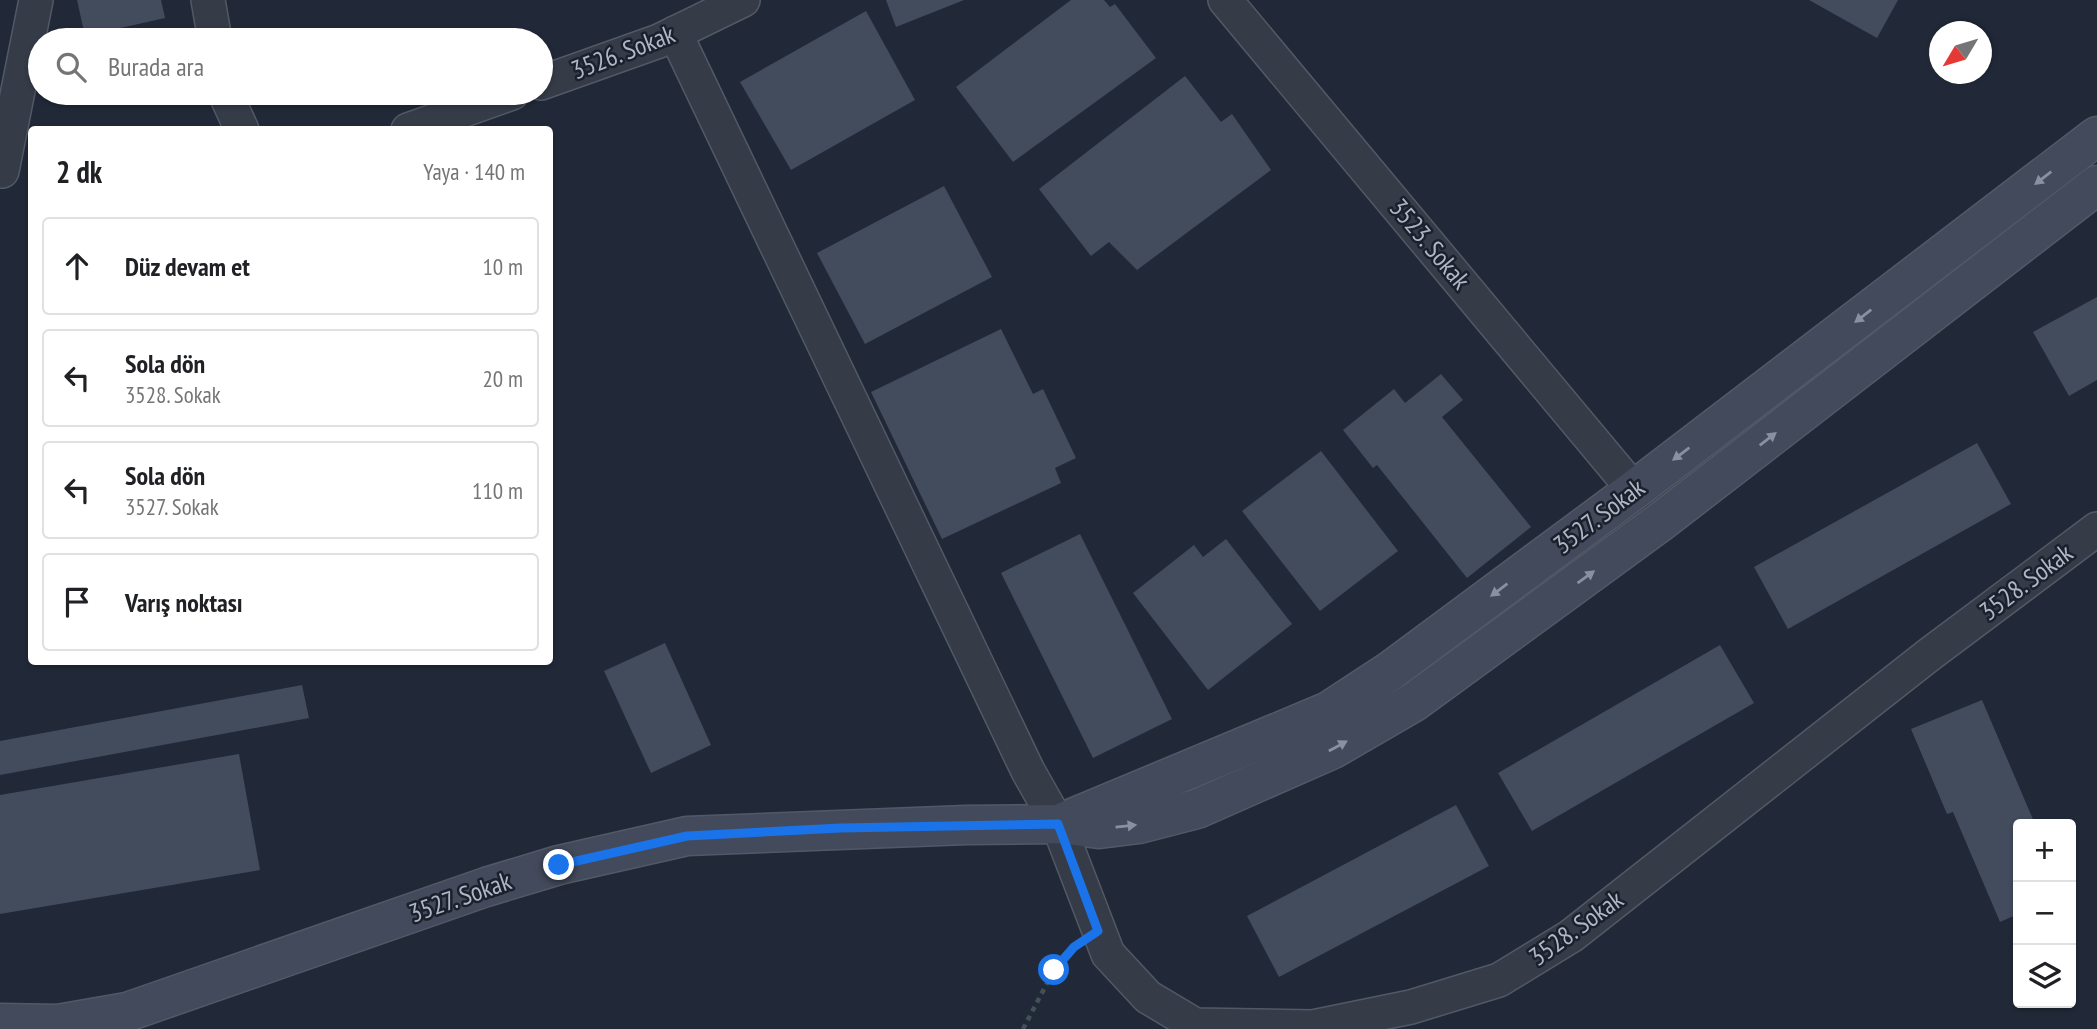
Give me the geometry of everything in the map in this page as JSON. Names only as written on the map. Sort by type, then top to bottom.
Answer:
[{"type":"street","points":[[32,28],[36,0]]},
{"type":"street","points":[[208,0],[213,28]]},
{"type":"street","name":"3526. Sokak","points":[[553,79],[675,33],[743,0]]},
{"type":"street","name":"3523. Sokak","points":[[1225,0],[1634,490]]},
{"type":"street","name":"3528. Sokak","points":[[675,33],[1028,771],[1058,824],[1108,954],[1148,997],[1195,1025],[1313,1027],[1411,1007],[1499,979],[1571,936],[1930,654],[2097,529]]},
{"type":"street","points":[[11,166],[28,53]]},
{"type":"street","points":[[231,105],[240,126]]},
{"type":"street","points":[[419,126],[478,105]]},
{"type":"street","name":"3527. Sokak","points":[[1058,824],[1329,711],[1390,671],[1634,490],[2097,136]]},
{"type":"street","name":"3527. Sokak","points":[[0,1023],[58,1024],[127,1012],[216,984],[486,887],[559,865],[687,836],[841,828],[1058,824],[1113,827],[1139,824],[1197,809],[1333,750],[1414,702],[1659,523],[2097,185]]},
{"type":"street","points":[[1634,490],[1659,523]]},
{"type":"path","points":[[1023,1029],[1054,970],[1074,947],[1098,931]]},
{"type":"building","points":[[77,0],[161,0],[165,18],[121,28],[83,28]]},
{"type":"building","points":[[886,0],[964,0],[896,27]]},
{"type":"building","points":[[1071,0],[1104,0],[1110,7],[1115,4],[1156,58],[1013,162],[956,87]]},
{"type":"building","points":[[1809,0],[1898,0],[1877,38]]},
{"type":"building","points":[[866,11],[915,100],[791,170],[740,82]]},
{"type":"building","points":[[1185,76],[1221,122],[1232,114],[1271,170],[1137,270],[1109,242],[1091,256],[1039,189]]},
{"type":"building","points":[[944,186],[992,277],[865,344],[817,253]]},
{"type":"building","points":[[2097,297],[2097,380],[2069,396],[2033,332]]},
{"type":"building","points":[[1001,329],[1033,394],[1043,389],[1076,458],[1055,468],[1061,483],[942,539],[871,392]]},
{"type":"building","points":[[1441,374],[1463,400],[1442,417],[1531,527],[1467,578],[1377,465],[1373,468],[1343,430],[1394,389],[1405,403]]},
{"type":"building","points":[[1977,443],[2011,504],[1788,629],[1754,567]]},
{"type":"building","points":[[1321,451],[1398,551],[1320,611],[1242,511]]},
{"type":"building","points":[[1080,534],[1172,719],[1093,758],[1001,573]]},
{"type":"building","points":[[1226,539],[1292,624],[1208,690],[1133,593],[1194,545],[1203,557]]},
{"type":"building","points":[[665,643],[711,745],[651,773],[604,671]]},
{"type":"building","points":[[1720,645],[1754,703],[1532,831],[1498,773]]},
{"type":"building","points":[[302,685],[309,718],[0,775],[0,741]]},
{"type":"building","points":[[1982,700],[2033,819],[2013,819],[2013,916],[2000,922],[1953,812],[1947,814],[1911,729]]},
{"type":"building","points":[[239,754],[260,870],[0,914],[0,795]]},
{"type":"building","points":[[1456,805],[1489,866],[1279,977],[1247,916]]},
{"type":"route","points":[[559,865],[687,836],[841,828],[1058,824],[1098,931],[1074,947],[1054,970]]}]
